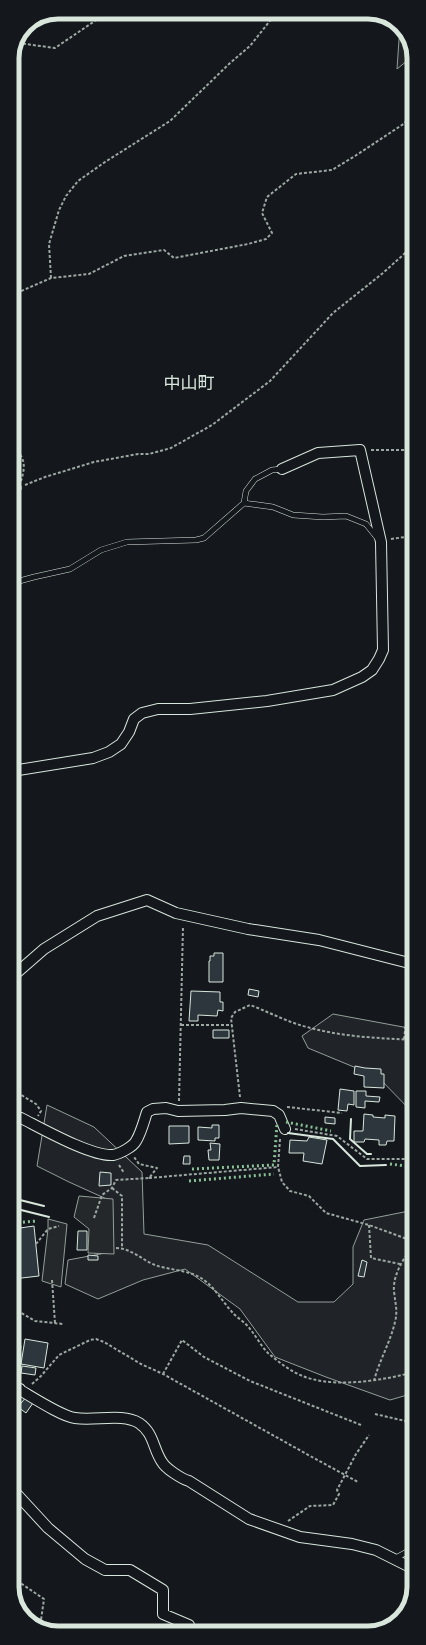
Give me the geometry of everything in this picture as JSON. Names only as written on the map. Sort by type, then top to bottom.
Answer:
[{"type":"street","points":[[19,770],[93,758],[109,752],[121,744],[129,732],[134,719],[142,713],[158,708],[190,709],[267,701],[333,690],[362,677],[372,670],[383,650],[381,542],[360,450],[318,452],[282,469]]},
{"type":"street","points":[[19,970],[44,949],[98,916],[147,900],[184,915],[248,929],[319,940],[407,962]]},
{"type":"street","points":[[19,1118],[94,1152],[113,1155],[128,1148],[136,1142],[147,1112],[153,1109],[225,1110],[241,1108],[273,1111],[279,1115],[285,1129]]},
{"type":"street","points":[[19,1389],[74,1418],[96,1420],[126,1418],[138,1423],[149,1432],[162,1463],[183,1480],[189,1481],[249,1519],[281,1532],[300,1537],[352,1544],[376,1550],[407,1566]]},
{"type":"street","points":[[19,1497],[48,1528],[85,1559],[105,1570],[130,1570],[163,1590],[163,1614],[189,1626]]},
{"type":"lane","points":[[19,581],[70,570],[101,550],[127,542],[137,543],[196,540],[204,538],[244,503],[246,491],[255,479],[272,470],[282,469]]},
{"type":"lane","points":[[244,503],[273,507],[293,515],[323,517],[346,516],[366,524],[381,542]]},
{"type":"lane","points":[[394,1559],[407,1552]]},
{"type":"path","points":[[22,44],[55,48],[98,19]]},
{"type":"path","points":[[51,278],[49,244],[59,210],[66,196],[78,181],[105,162],[170,122],[229,64],[250,46],[271,19]]},
{"type":"path","points":[[19,292],[51,278],[89,274],[124,256],[164,250],[174,258],[248,244],[266,239],[272,233],[262,213],[267,197],[296,174],[332,170],[405,123],[407,118]]},
{"type":"path","points":[[19,488],[46,476],[94,462],[138,454],[149,454],[171,448],[212,425],[270,381],[333,313],[383,273],[407,251]]},
{"type":"path","points":[[360,450],[407,450]]},
{"type":"path","points":[[19,452],[23,458],[25,468],[19,488]]},
{"type":"path","points":[[381,542],[407,538]]},
{"type":"path","points":[[178,1110],[184,915]]},
{"type":"path","points":[[241,1108],[231,1018],[235,1012],[250,1005],[272,1015],[306,1027],[339,1034],[407,1039]]},
{"type":"path","points":[[404,1039],[407,1014]]},
{"type":"path","points":[[181,1025],[232,1025]]},
{"type":"path","points":[[19,1094],[36,1104],[41,1111],[34,1124]]},
{"type":"path","points":[[273,1111],[281,1107],[342,1113]]},
{"type":"path","points":[[407,1159],[367,1159],[337,1136],[309,1130],[285,1129],[280,1134],[278,1167],[282,1182],[290,1191],[309,1196],[326,1213],[369,1225],[407,1239]]},
{"type":"path","points":[[128,1148],[140,1164],[156,1168],[149,1178]]},
{"type":"path","points":[[94,1218],[102,1195],[112,1188],[116,1180],[278,1167]]},
{"type":"path","points":[[112,1188],[122,1196],[122,1248]]},
{"type":"path","points":[[369,1225],[371,1258],[400,1264]]},
{"type":"path","points":[[36,1244],[48,1229],[58,1226]]},
{"type":"path","points":[[116,1248],[122,1248],[148,1262],[200,1277],[219,1295],[232,1312],[248,1327],[266,1351],[288,1369],[312,1380],[332,1382],[374,1381],[407,1374]]},
{"type":"path","points":[[374,1381],[378,1365],[389,1342],[396,1321],[397,1306],[394,1290],[400,1264],[407,1256]]},
{"type":"path","points":[[52,1280],[54,1322]]},
{"type":"path","points":[[19,1312],[35,1321],[63,1324]]},
{"type":"path","points":[[19,1387],[28,1387],[41,1376],[59,1355],[90,1340],[96,1339],[104,1342],[141,1364],[163,1374],[358,1482]]},
{"type":"path","points":[[163,1374],[182,1340],[204,1357],[250,1381],[361,1425]]},
{"type":"path","points":[[375,1414],[407,1421]]},
{"type":"path","points":[[281,1532],[288,1521],[310,1506],[333,1505],[339,1494],[337,1490],[356,1454],[369,1435]]},
{"type":"path","points":[[19,1582],[44,1600],[41,1622]]},
{"type":"shaded area","points":[[399,34],[404,43],[407,61],[397,69]]},
{"type":"shaded area","points":[[333,1014],[407,1028],[407,1107],[378,1077],[308,1048],[302,1036]]},
{"type":"shaded area","points":[[47,1105],[94,1127],[142,1172],[144,1234],[208,1245],[298,1302],[334,1302],[353,1284],[353,1247],[364,1220],[407,1211],[407,1395],[390,1400],[275,1357],[240,1309],[185,1269],[143,1280],[98,1299],[65,1284],[68,1260],[111,1252],[111,1201],[37,1166]]},
{"type":"shaded area","points":[[79,1196],[113,1199],[114,1254],[88,1253],[89,1229],[74,1217]]},
{"type":"shaded area","points":[[48,1219],[67,1224],[61,1287],[42,1281]]},
{"type":"building","points":[[214,953],[223,953],[223,982],[209,982],[209,961],[210,956],[214,956]]},
{"type":"building","points":[[249,989],[259,991],[258,997],[248,995]]},
{"type":"building","points":[[191,991],[220,992],[220,1002],[223,1002],[223,1011],[218,1010],[217,1016],[198,1015],[198,1021],[189,1021]]},
{"type":"building","points":[[213,1030],[229,1030],[229,1038],[213,1038]]},
{"type":"building","points":[[355,1066],[381,1069],[381,1074],[384,1074],[384,1088],[364,1087],[364,1076],[354,1074]]},
{"type":"building","points":[[340,1089],[354,1091],[354,1105],[348,1104],[347,1111],[338,1110]]},
{"type":"building","points":[[356,1091],[366,1091],[366,1096],[380,1097],[379,1102],[365,1101],[365,1108],[356,1107]]},
{"type":"building","points":[[364,1114],[373,1115],[373,1117],[385,1118],[385,1115],[395,1116],[394,1141],[387,1141],[386,1145],[379,1145],[379,1140],[365,1139],[364,1142],[354,1142],[354,1131],[363,1131]]},
{"type":"building","points":[[325,1117],[335,1118],[335,1124],[325,1123]]},
{"type":"building","points":[[212,1125],[219,1125],[219,1138],[215,1138],[215,1141],[198,1140],[198,1127],[212,1128]]},
{"type":"building","points":[[169,1126],[189,1126],[189,1143],[169,1144]]},
{"type":"building","points":[[309,1137],[327,1140],[322,1164],[303,1161],[304,1153],[289,1153],[290,1140],[307,1141]]},
{"type":"building","points":[[210,1143],[220,1144],[219,1160],[209,1160],[208,1150],[211,1150]]},
{"type":"building","points":[[184,1156],[190,1156],[190,1164],[183,1164]]},
{"type":"building","points":[[100,1172],[111,1173],[111,1185],[99,1186]]},
{"type":"building","points":[[34,1226],[39,1276],[19,1278],[19,1228]]},
{"type":"building","points":[[78,1231],[87,1231],[87,1250],[77,1250]]},
{"type":"building","points":[[88,1255],[98,1256],[98,1260],[88,1260]]},
{"type":"building","points":[[362,1260],[367,1262],[364,1277],[358,1276]]},
{"type":"building","points":[[25,1339],[48,1343],[44,1368],[21,1364]]},
{"type":"building","points":[[19,1346],[21,1346],[19,1358]]},
{"type":"building","points":[[22,1366],[36,1368],[35,1375],[21,1373]]},
{"type":"building","points":[[26,1397],[33,1403],[26,1413],[19,1408]]},
{"type":"hedge","points":[[286,1122],[331,1131]]},
{"type":"hedge","points":[[192,1169],[274,1165],[277,1124]]},
{"type":"hedge","points":[[390,1164],[407,1166]]},
{"type":"hedge","points":[[189,1181],[274,1174]]},
{"type":"hedge","points":[[19,1222],[37,1221]]},
{"type":"wall","points":[[351,1119],[350,1139],[367,1154],[371,1154]]},
{"type":"wall","points":[[288,1133],[333,1139],[360,1166],[386,1165]]},
{"type":"wall","points":[[19,1199],[44,1206]]},
{"type":"wall","points":[[19,1210],[49,1217]]},
{"type":"district","name":"中山町","points":[[189,383]]}]
